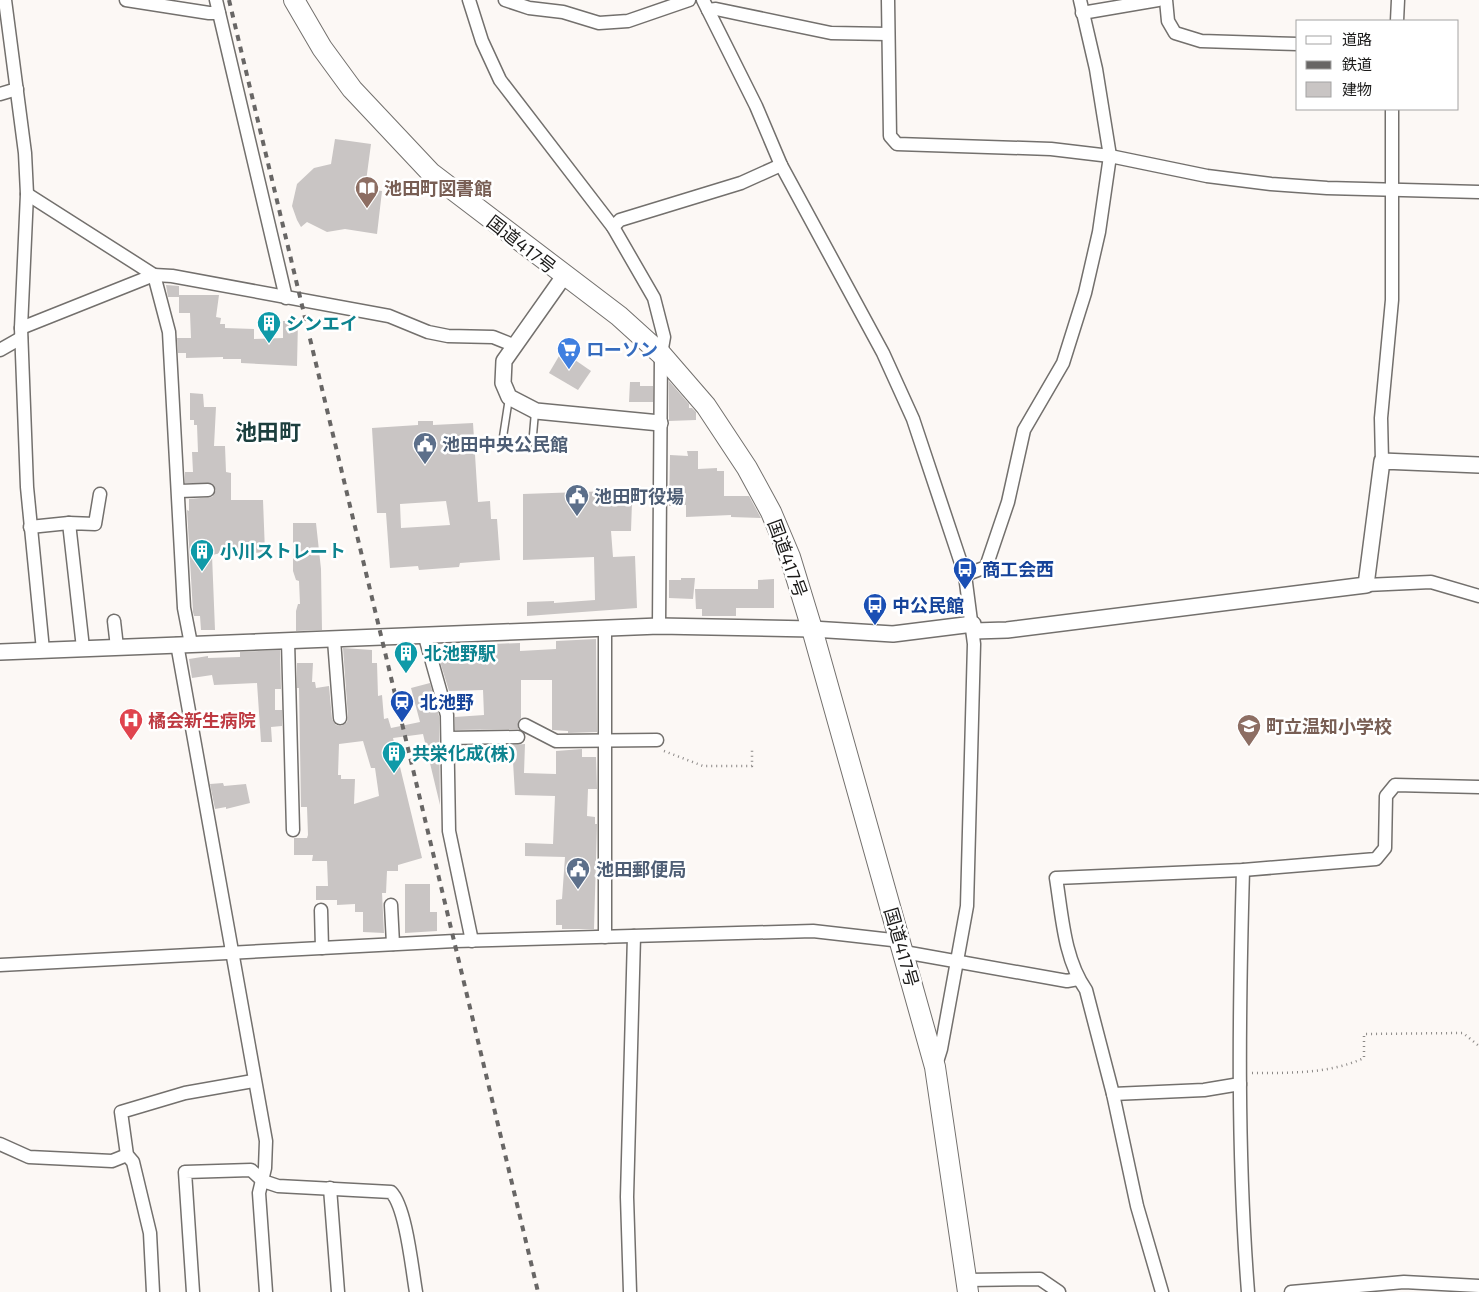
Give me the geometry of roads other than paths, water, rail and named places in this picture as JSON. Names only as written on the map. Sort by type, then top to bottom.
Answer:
[{"type":"highway","name":"国道417号","points":[[294,0],[322,48],[352,89],[430,173],[619,316],[661,354],[706,406],[747,468],[771,512],[790,557],[812,629],[903,947],[935,1067],[967,1286]]},
{"type":"street","points":[[0,6],[4,0]]},
{"type":"street","points":[[4,0],[25,154],[27,194],[21,333],[26,487],[42,650]]},
{"type":"street","points":[[126,0],[210,13],[218,6],[286,298]]},
{"type":"street","points":[[469,0],[482,40],[500,80],[613,227],[654,298],[664,337],[661,354],[660,423],[660,626]]},
{"type":"street","points":[[505,0],[529,8],[563,12],[599,23],[628,21],[689,0]]},
{"type":"street","points":[[888,0],[890,136],[897,144],[1051,149],[1110,156],[1207,176],[1326,188],[1479,192]]},
{"type":"street","points":[[965,576],[986,567],[1008,502],[1024,430],[1063,363],[1085,292],[1099,232],[1110,156],[1096,69],[1081,6],[1158,0]]},
{"type":"street","points":[[1166,0],[1168,21],[1175,33],[1201,40],[1271,45],[1296,44]]},
{"type":"street","points":[[1397,20],[1398,0]]},
{"type":"street","points":[[706,5],[716,9],[831,34],[888,34]]},
{"type":"street","points":[[706,5],[756,106],[781,165],[883,353],[913,419],[965,576],[974,627],[967,906],[941,1049],[935,1067]]},
{"type":"street","points":[[0,94],[17,90]]},
{"type":"street","points":[[1366,585],[1382,461],[1381,418],[1392,300],[1390,189],[1392,110]]},
{"type":"street","points":[[613,227],[620,220],[741,183],[781,165]]},
{"type":"street","points":[[27,194],[154,274],[389,316],[428,332],[448,336],[493,337],[513,345]]},
{"type":"street","points":[[0,350],[21,333],[154,274]]},
{"type":"street","points":[[154,274],[169,332],[179,491],[184,644],[253,1081],[266,1141],[264,1180],[259,1193],[266,1292]]},
{"type":"street","points":[[564,276],[513,345],[504,361],[503,383],[509,397],[536,411],[660,423]]},
{"type":"street","points":[[1382,461],[1479,464]]},
{"type":"street","points":[[179,491],[208,490]]},
{"type":"street","points":[[30,527],[69,523],[95,524],[100,494]]},
{"type":"street","points":[[69,523],[83,648]]},
{"type":"street","points":[[0,652],[184,644],[425,637],[660,626],[812,629],[892,634],[974,627],[1007,630],[1366,585],[1431,582],[1479,596]]},
{"type":"street","points":[[114,621],[116,647]]},
{"type":"street","points":[[605,628],[605,937]]},
{"type":"street","points":[[425,637],[447,715],[449,831],[472,941]]},
{"type":"street","points":[[334,640],[340,718]]},
{"type":"street","points":[[288,642],[293,830]]},
{"type":"street","points":[[525,725],[556,741],[654,740]]},
{"type":"street","points":[[448,738],[518,737]]},
{"type":"street","points":[[1162,1292],[1137,1206],[1114,1094],[1086,990],[1078,979],[1066,940],[1056,878],[1243,870],[1376,859],[1385,848],[1386,796],[1396,785],[1479,787]]},
{"type":"street","points":[[1243,870],[1240,1079],[1243,1224],[1248,1292]]},
{"type":"street","points":[[392,905],[393,944]]},
{"type":"street","points":[[321,910],[322,948]]},
{"type":"street","points":[[0,965],[393,944],[813,931],[903,947],[957,960],[1067,981],[1078,979]]},
{"type":"street","points":[[630,1292],[627,1197],[634,936]]},
{"type":"street","points":[[1114,1094],[1204,1090],[1240,1079]]},
{"type":"street","points":[[153,1292],[150,1233],[135,1169],[127,1155],[121,1112],[185,1093],[253,1081]]},
{"type":"street","points":[[0,1144],[29,1157],[112,1161],[127,1155]]},
{"type":"street","points":[[192,1292],[185,1172],[251,1170],[264,1180],[278,1186],[391,1192],[397,1198],[416,1292]]},
{"type":"street","points":[[330,1188],[338,1292]]},
{"type":"street","points":[[967,1286],[1040,1279],[1059,1292]]},
{"type":"street","points":[[1291,1292],[1404,1282],[1479,1286]]},
{"type":"lane","points":[[509,397],[503,437],[514,446],[526,447],[533,435],[536,411]]},
{"type":"railway","points":[[229,0],[538,1292]]},
{"type":"place","name":"池田町図書館","points":[[367,209]]},
{"type":"place","name":"シンエイ","points":[[269,344]]},
{"type":"place","name":"ローソン","points":[[569,370]]},
{"type":"place","name":"池田中央公民館","points":[[425,465]]},
{"type":"place","name":"池田町役場","points":[[577,517]]},
{"type":"place","name":"小川ストレート","points":[[202,572]]},
{"type":"place","name":"商工会西","points":[[965,590]]},
{"type":"place","name":"中公民館","points":[[875,626]]},
{"type":"place","name":"北池野駅","points":[[406,674]]},
{"type":"place","name":"北池野","points":[[402,723]]},
{"type":"place","name":"橘会新生病院","points":[[131,741]]},
{"type":"place","name":"町立温知小学校","points":[[1249,747]]},
{"type":"place","name":"共栄化成(株)","points":[[394,774]]},
{"type":"place","name":"池田郵便局","points":[[578,890]]},
{"type":"district","name":"池田町","points":[[268,431]]}]
